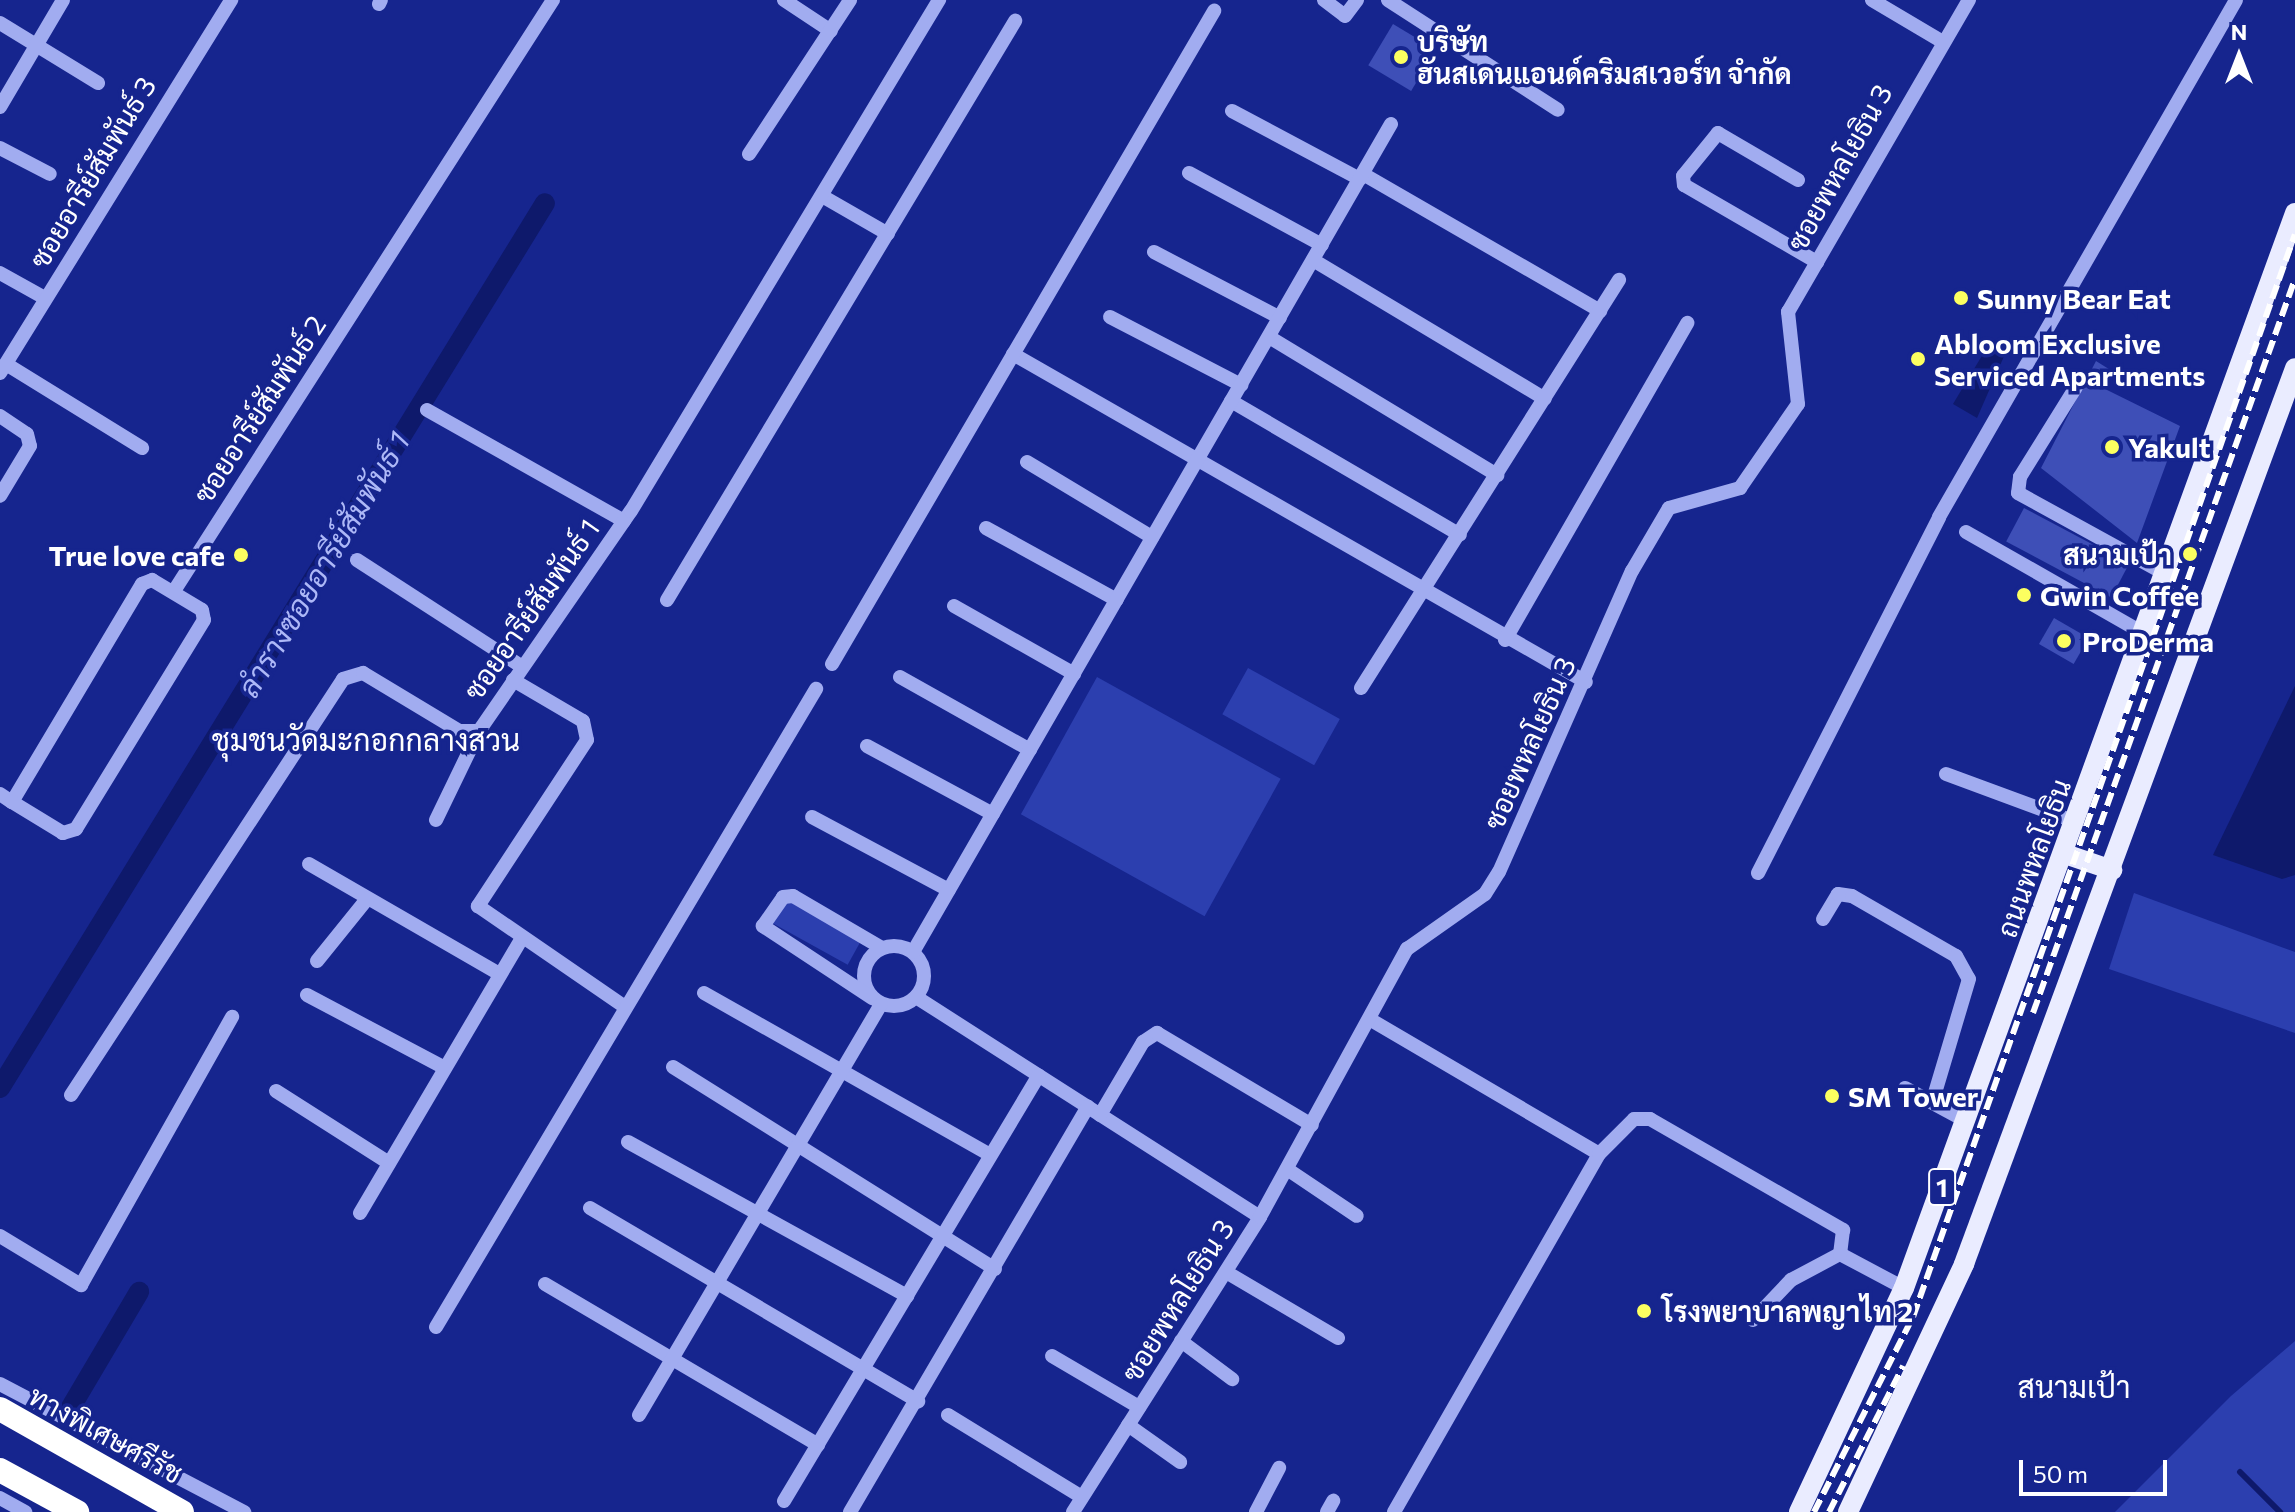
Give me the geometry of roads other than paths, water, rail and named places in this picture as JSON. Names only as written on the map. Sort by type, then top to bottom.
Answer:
[{"type":"highway","name":"ทางพิเศษศรีรัช","points":[[0,1409],[182,1512]]},
{"type":"highway","points":[[0,1470],[77,1512]]},
{"type":"main road","name":"ถนนพหลโยธิน","points":[[1799,1512],[1904,1288],[2167,575],[2295,213]]},
{"type":"main road","name":"1","points":[[1848,1512],[1947,1307],[2112,870],[2295,368]]},
{"type":"main road","points":[[2065,854],[2112,870]]},
{"type":"street","points":[[0,107],[63,0]]},
{"type":"street","name":"ซอยอารีย์สัมพันธ์ 3","points":[[3,369],[231,0]]},
{"type":"street","name":"ซอยอารีย์สัมพันธ์ 2","points":[[174,591],[553,0]]},
{"type":"street","points":[[784,0],[831,31]]},
{"type":"street","points":[[749,154],[850,0]]},
{"type":"street","name":"ซอยอารีย์สัมพันธ์ 1","points":[[71,1095],[343,679],[363,673],[459,731],[479,731],[624,521],[939,0]]},
{"type":"street","points":[[1324,0],[1345,16],[1357,0]]},
{"type":"street","points":[[1388,0],[1558,110]]},
{"type":"street","points":[[1872,0],[1941,41]]},
{"type":"street","name":"ซอยพหลโยธิน 3","points":[[1073,1512],[1260,1217],[1371,1020],[1407,949],[1485,894],[1499,872],[1586,682],[1632,571],[1669,508],[1740,488],[1798,404],[1788,312],[1941,41],[1969,0]]},
{"type":"street","points":[[1758,873],[1939,517],[2236,0]]},
{"type":"street","points":[[832,664],[1214,11]]},
{"type":"street","points":[[667,600],[1015,21]]},
{"type":"street","points":[[0,23],[98,83]]},
{"type":"street","points":[[1232,111],[1361,176],[1600,311]]},
{"type":"street","points":[[913,952],[1391,124]]},
{"type":"street","points":[[1798,180],[1718,133],[1683,176],[1684,185],[1817,262]]},
{"type":"street","points":[[0,148],[50,174]]},
{"type":"street","points":[[1189,173],[1322,245]]},
{"type":"street","points":[[822,196],[888,234]]},
{"type":"street","points":[[1154,252],[1280,318]]},
{"type":"street","points":[[1313,260],[1545,399]]},
{"type":"street","points":[[0,273],[45,298]]},
{"type":"street","points":[[1361,688],[1619,280]]},
{"type":"street","points":[[1110,317],[1241,385]]},
{"type":"street","points":[[1505,640],[1687,323]]},
{"type":"street","points":[[1269,337],[1497,475]]},
{"type":"street","points":[[1013,354],[1422,595],[1586,682]]},
{"type":"street","points":[[3,369],[142,448]]},
{"type":"street","points":[[2076,387],[2020,477],[2018,493],[2167,575]]},
{"type":"street","points":[[1231,401],[1460,535]]},
{"type":"street","points":[[427,410],[624,521]]},
{"type":"street","points":[[0,416],[27,434],[30,446],[0,496]]},
{"type":"street","points":[[1027,462],[1152,537]]},
{"type":"street","points":[[986,528],[1117,600]]},
{"type":"street","points":[[1966,532],[2145,634]]},
{"type":"street","points":[[357,560],[521,666]]},
{"type":"street","points":[[152,580],[174,591],[204,620],[76,829],[63,833],[6,798],[142,584],[152,580]]},
{"type":"street","points":[[954,606],[1074,674]]},
{"type":"street","points":[[900,677],[1030,750]]},
{"type":"street","points":[[513,680],[588,730],[478,906],[625,1007]]},
{"type":"street","points":[[436,1327],[816,689]]},
{"type":"street","points":[[436,820],[479,731]]},
{"type":"street","points":[[867,746],[993,814]]},
{"type":"street","points":[[1946,774],[2076,822]]},
{"type":"street","points":[[812,817],[949,890]]},
{"type":"street","points":[[309,864],[498,973]]},
{"type":"street","points":[[1823,919],[1838,894],[1852,896],[1956,956],[1969,979],[1932,1103]]},
{"type":"street","points":[[793,896],[882,948],[913,952],[924,979],[916,997],[900,1006],[876,1001],[763,926],[783,897],[793,896]]},
{"type":"street","points":[[317,961],[367,899]]},
{"type":"street","points":[[360,1213],[498,973],[522,938]]},
{"type":"street","points":[[639,1415],[841,1072],[876,1001],[863,970],[882,948]]},
{"type":"street","points":[[704,993],[990,1155]]},
{"type":"street","points":[[307,995],[445,1068]]},
{"type":"street","points":[[916,997],[1260,1217]]},
{"type":"street","points":[[0,1236],[81,1285],[232,1017]]},
{"type":"street","points":[[1371,1020],[1599,1154]]},
{"type":"street","points":[[850,1512],[995,1269],[1094,1111],[1143,1042],[1157,1033],[1312,1125]]},
{"type":"street","points":[[673,1067],[799,1143],[995,1269]]},
{"type":"street","points":[[784,1501],[1039,1075]]},
{"type":"street","points":[[1905,1088],[1966,1121]]},
{"type":"street","points":[[276,1091],[389,1163]]},
{"type":"street","points":[[1394,1512],[1599,1154],[1618,1130],[1650,1119],[1843,1230],[1840,1254]]},
{"type":"street","points":[[628,1142],[907,1296]]},
{"type":"street","points":[[1287,1169],[1357,1216]]},
{"type":"street","points":[[590,1208],[918,1401]]},
{"type":"street","points":[[1840,1254],[1904,1288]]},
{"type":"street","points":[[1753,1320],[1791,1280],[1840,1254]]},
{"type":"street","points":[[1226,1272],[1338,1338]]},
{"type":"street","points":[[545,1284],[818,1445]]},
{"type":"street","points":[[1181,1341],[1232,1379]]},
{"type":"street","points":[[1052,1356],[1139,1407]]},
{"type":"street","points":[[0,1384],[244,1512]]},
{"type":"street","points":[[948,1415],[1082,1497]]},
{"type":"street","points":[[1128,1425],[1180,1462]]},
{"type":"street","points":[[1256,1512],[1279,1468]]},
{"type":"street","points":[[0,1498],[25,1512]]},
{"type":"waterway","name":"ลำรางซอยอารีย์สัมพันธ์ 1","points":[[0,1088],[545,203]]},
{"type":"waterway","points":[[71,1407],[139,1292]]},
{"type":"waterway","points":[[2240,1472],[2280,1512]]},
{"type":"railway","points":[[1814,1512],[1913,1317],[2295,234]]},
{"type":"railway","points":[[2033,1013],[2295,279]]},
{"type":"railway","points":[[1829,1512],[1903,1366]]},
{"type":"place","name":"บริษัท ฮันสเดนแอนด์คริมสเวอร์ท จำกัด","points":[[1401,57]]},
{"type":"place","name":"Sunny Bear Eat","points":[[1961,298]]},
{"type":"place","name":"Abloom Exclusive Serviced Apartments","points":[[1918,359]]},
{"type":"place","name":"Yakult","points":[[2112,447]]},
{"type":"place","name":"สนามเป้า","points":[[2190,554]]},
{"type":"place","name":"True love cafe","points":[[241,555]]},
{"type":"place","name":"Gwin Coffee","points":[[2024,595]]},
{"type":"place","name":"ProDerma","points":[[2064,641]]},
{"type":"place","name":"SM Tower","points":[[1832,1096]]},
{"type":"place","name":"โรงพยาบาลพญาไท 2","points":[[1644,1311]]},
{"type":"district","name":"ชุมชนวัดมะกอกกลางสวน","points":[[366,739]]},
{"type":"district","name":"สนามเป้า","points":[[2074,1386]]}]
